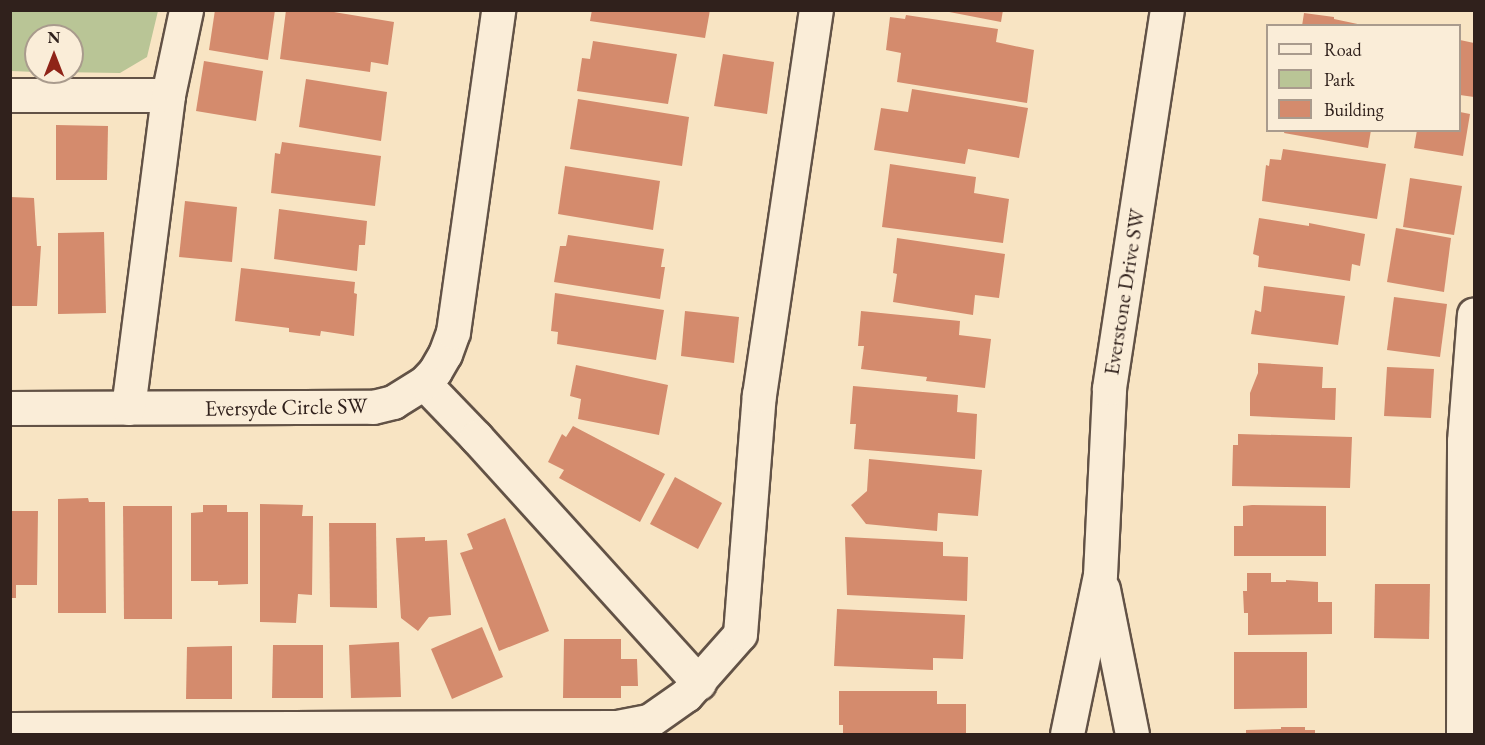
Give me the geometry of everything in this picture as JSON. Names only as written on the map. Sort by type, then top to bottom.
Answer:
[{"type":"street","points":[[128,408],[168,95],[186,10]]},
{"type":"street","name":"Eversyde Circle SW","points":[[10,408],[373,407],[393,402],[424,383],[440,363],[453,332],[498,10]]},
{"type":"street","points":[[10,729],[617,727],[649,721],[665,712],[699,683],[741,634],[759,395],[816,10]]},
{"type":"street","name":"Everstone Drive SW","points":[[1067,735],[1100,575],[1109,388],[1167,10]]},
{"type":"street","points":[[10,95],[168,95]]},
{"type":"street","points":[[1463,735],[1464,441],[1474,314]]},
{"type":"street","points":[[424,383],[476,437],[699,683]]},
{"type":"street","name":"Everstone Drive SW","points":[[1100,575],[1132,735]]},
{"type":"green space","points":[[11,10],[158,10],[147,57],[120,73],[84,72],[84,24],[24,24],[24,72],[11,71]]},
{"type":"building","points":[[215,10],[275,10],[268,60],[209,50]]},
{"type":"building","points":[[286,10],[322,10],[394,22],[388,65],[371,62],[370,72],[280,59]]},
{"type":"building","points":[[592,10],[710,10],[705,38],[590,21]]},
{"type":"building","points":[[939,10],[1003,10],[1001,22]]},
{"type":"building","points":[[1304,13],[1334,17],[1334,19],[1358,24],[1302,24]]},
{"type":"building","points":[[906,15],[998,29],[996,42],[1034,50],[1027,103],[897,82],[901,53],[886,50],[890,17],[905,19]]},
{"type":"building","points":[[1461,40],[1474,43],[1474,97],[1461,95]]},
{"type":"building","points":[[593,41],[677,54],[668,104],[577,91],[582,58],[590,59]]},
{"type":"building","points":[[723,54],[774,62],[767,114],[714,106]]},
{"type":"building","points":[[204,61],[263,71],[256,121],[196,111]]},
{"type":"building","points":[[306,79],[387,92],[381,141],[299,127]]},
{"type":"building","points":[[912,89],[1028,108],[1019,158],[968,149],[965,164],[874,150],[881,108],[908,112]]},
{"type":"building","points":[[578,99],[689,117],[682,166],[570,149]]},
{"type":"building","points":[[1461,112],[1470,114],[1463,156],[1414,148],[1417,132],[1461,132]]},
{"type":"building","points":[[56,125],[108,126],[107,180],[56,180]]},
{"type":"building","points":[[1284,132],[1371,132],[1368,148]]},
{"type":"building","points":[[282,142],[381,156],[375,206],[271,193],[275,153],[280,154]]},
{"type":"building","points":[[1283,149],[1386,164],[1377,219],[1262,201],[1266,165],[1269,166],[1270,159],[1281,160]]},
{"type":"building","points":[[890,164],[976,177],[974,193],[1009,199],[1003,243],[882,227]]},
{"type":"building","points":[[565,166],[660,181],[653,230],[558,214]]},
{"type":"building","points":[[1410,178],[1462,186],[1454,235],[1403,227]]},
{"type":"building","points":[[10,197],[34,198],[37,246],[41,246],[37,306],[10,306]]},
{"type":"building","points":[[185,201],[237,207],[232,262],[179,257]]},
{"type":"building","points":[[279,209],[367,221],[365,245],[359,245],[357,271],[274,259]]},
{"type":"building","points":[[1259,218],[1309,226],[1309,223],[1365,234],[1360,266],[1352,264],[1350,281],[1258,267],[1259,256],[1253,254]]},
{"type":"building","points":[[1396,228],[1451,238],[1444,292],[1387,282]]},
{"type":"building","points":[[104,232],[106,313],[58,314],[58,233]]},
{"type":"building","points":[[568,235],[664,249],[661,267],[665,267],[660,299],[554,282],[560,246],[566,246]]},
{"type":"building","points":[[897,238],[1005,254],[999,298],[975,295],[973,315],[893,302],[897,274],[893,273]]},
{"type":"building","points":[[241,268],[355,282],[354,293],[357,294],[354,336],[321,331],[320,336],[289,332],[289,328],[235,321]]},
{"type":"building","points":[[1264,286],[1345,296],[1338,345],[1251,334],[1255,310],[1261,312]]},
{"type":"building","points":[[555,293],[664,310],[656,360],[557,344],[558,332],[551,331]]},
{"type":"building","points":[[1394,297],[1447,304],[1440,357],[1387,350]]},
{"type":"building","points":[[685,311],[739,317],[734,363],[681,356]]},
{"type":"building","points":[[861,311],[960,321],[959,335],[991,339],[985,388],[926,381],[927,377],[861,369],[864,346],[858,346]]},
{"type":"building","points":[[1258,363],[1323,367],[1322,388],[1336,388],[1335,420],[1250,416],[1250,393],[1258,373]]},
{"type":"building","points":[[576,365],[668,385],[659,435],[578,419],[581,399],[570,396]]},
{"type":"building","points":[[1387,367],[1434,369],[1431,418],[1384,416]]},
{"type":"building","points":[[853,386],[958,395],[957,412],[977,414],[975,459],[854,449],[856,424],[850,424]]},
{"type":"building","points":[[573,426],[665,474],[640,522],[559,478],[564,470],[548,462],[562,434],[566,437]]},
{"type":"building","points":[[1238,434],[1352,437],[1350,488],[1232,486],[1233,445],[1238,445]]},
{"type":"building","points":[[869,459],[982,470],[978,516],[938,513],[937,531],[866,524],[851,505],[867,491]]},
{"type":"building","points":[[675,477],[722,503],[698,549],[650,524]]},
{"type":"building","points":[[88,498],[89,502],[105,502],[106,613],[58,613],[58,499]]},
{"type":"building","points":[[260,504],[303,505],[302,516],[313,516],[312,595],[298,594],[296,623],[260,622]]},
{"type":"building","points":[[203,505],[227,505],[227,512],[248,512],[248,584],[218,585],[218,581],[191,581],[191,513],[203,512]]},
{"type":"building","points":[[123,506],[172,506],[172,619],[124,619]]},
{"type":"building","points":[[1243,506],[1326,506],[1326,556],[1234,556],[1234,526],[1243,526]]},
{"type":"building","points":[[10,511],[38,511],[37,585],[16,585],[16,598],[10,598]]},
{"type":"building","points":[[505,518],[549,631],[499,651],[460,553],[473,549],[467,534]]},
{"type":"building","points":[[329,523],[376,523],[377,608],[330,607]]},
{"type":"building","points":[[425,537],[425,541],[447,540],[451,615],[429,617],[418,631],[401,618],[396,538]]},
{"type":"building","points":[[845,537],[943,542],[943,556],[968,557],[967,601],[847,595]]},
{"type":"building","points":[[1247,573],[1271,573],[1271,582],[1286,582],[1286,580],[1318,582],[1318,602],[1332,602],[1332,634],[1248,635],[1248,613],[1244,613],[1243,591],[1247,591]]},
{"type":"building","points":[[1375,584],[1430,584],[1429,639],[1374,638]]},
{"type":"building","points":[[837,609],[965,615],[963,659],[933,658],[933,670],[834,666]]},
{"type":"building","points":[[482,627],[503,677],[452,699],[431,649]]},
{"type":"building","points":[[564,639],[621,639],[621,659],[637,659],[638,686],[621,686],[621,698],[563,698]]},
{"type":"building","points":[[399,642],[401,697],[351,698],[349,645]]},
{"type":"building","points":[[273,645],[323,645],[323,698],[272,698]]},
{"type":"building","points":[[232,646],[232,699],[186,699],[187,647]]},
{"type":"building","points":[[1234,652],[1307,652],[1307,708],[1234,709]]},
{"type":"building","points":[[839,691],[937,691],[937,704],[966,704],[966,734],[843,734],[843,725],[839,725]]},
{"type":"building","points":[[1281,727],[1305,727],[1305,730],[1315,730],[1315,734],[1246,734],[1246,730],[1281,729]]}]
